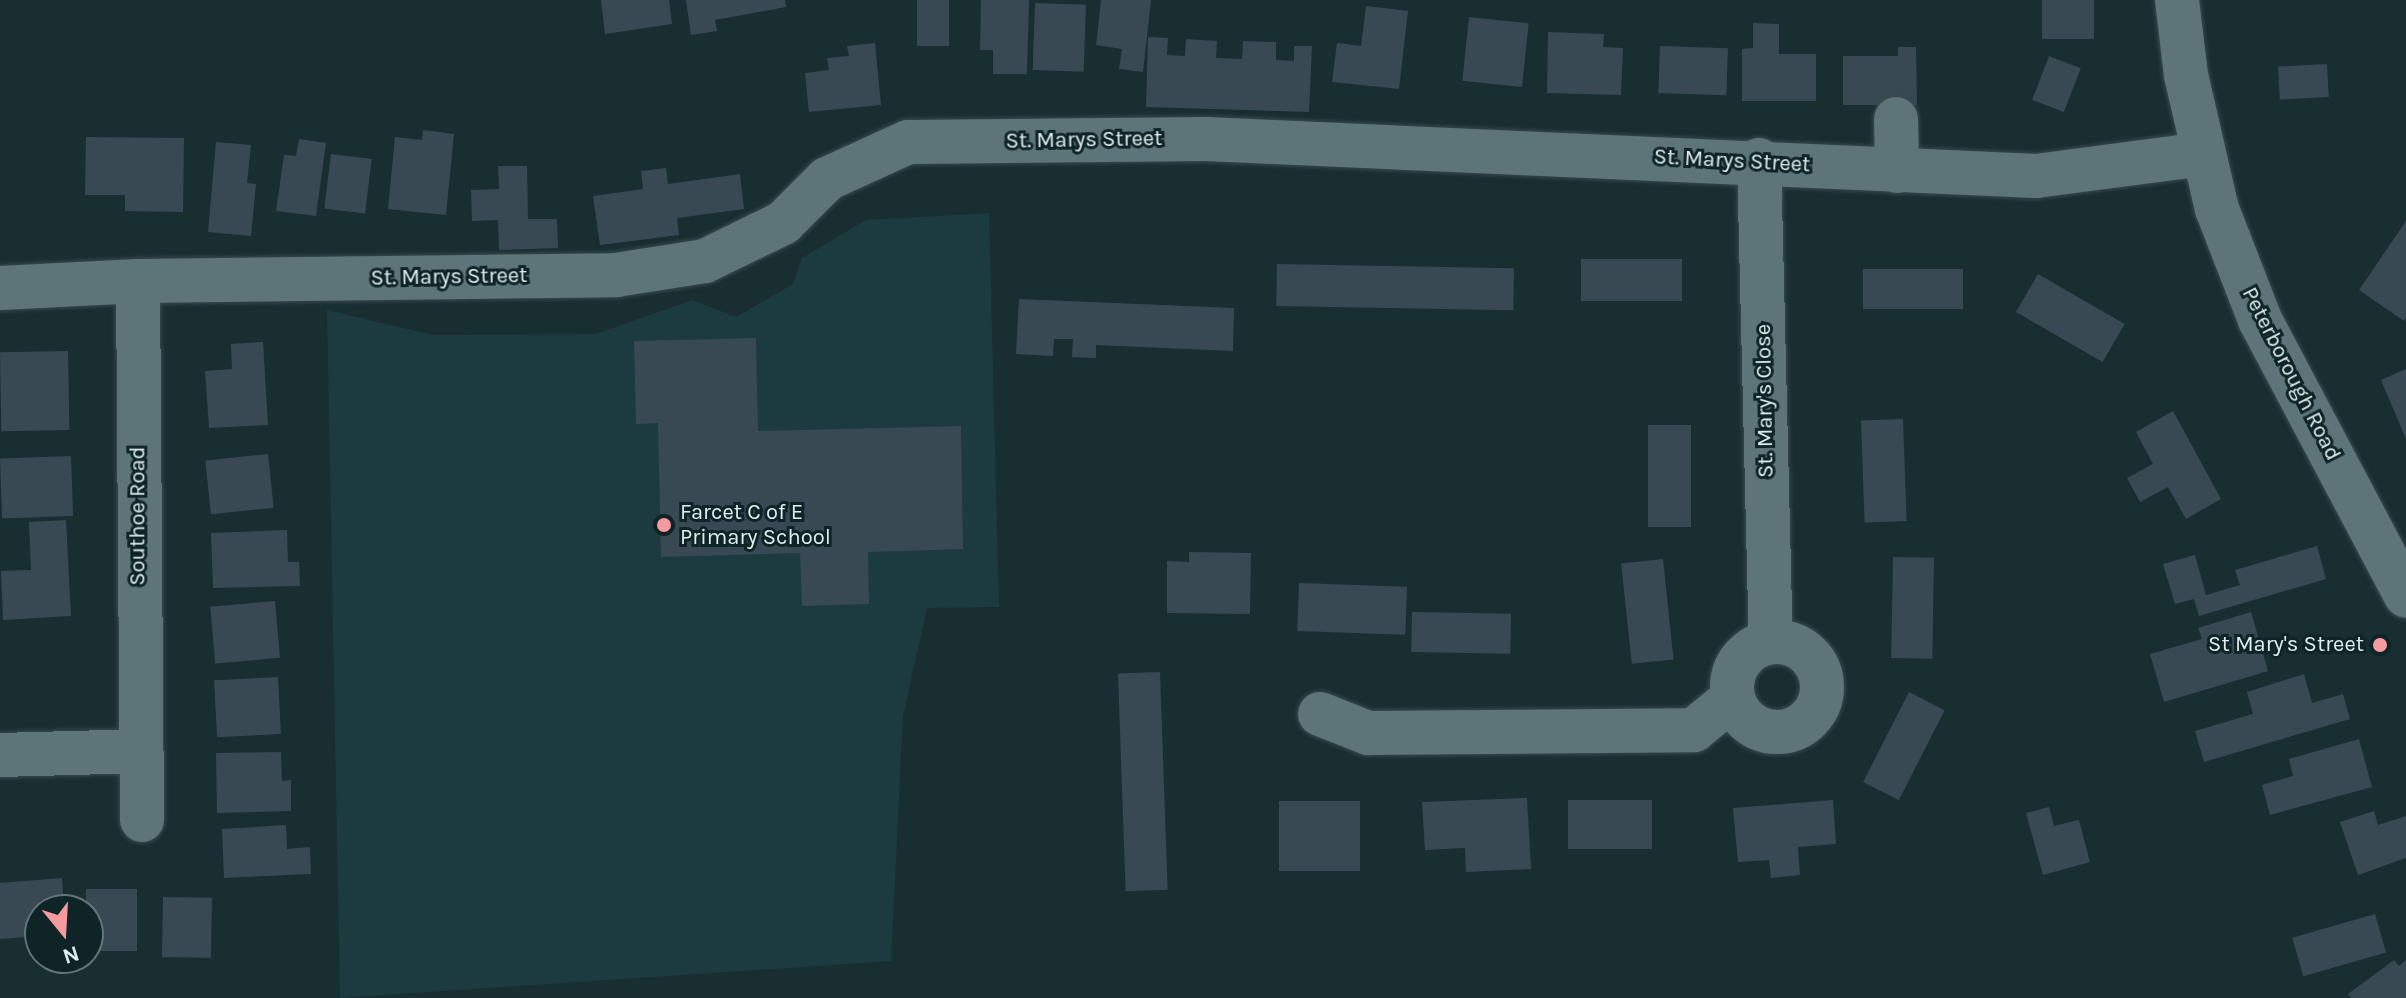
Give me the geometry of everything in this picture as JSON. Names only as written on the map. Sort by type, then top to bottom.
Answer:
[{"type":"street","name":"Peterborough Road","points":[[2177,0],[2186,75],[2217,209],[2260,320],[2406,596]]},
{"type":"street","points":[[1896,119],[1897,171]]},
{"type":"street","name":"St. Marys Street","points":[[0,288],[138,281],[616,275],[705,261],[783,223],[827,179],[908,142],[1206,139],[1759,160],[1897,171],[2036,176],[2203,154]]},
{"type":"street","name":"St. Mary's Close","points":[[1759,160],[1771,642]]},
{"type":"street","name":"Southoe Road","points":[[138,281],[139,751],[142,820]]},
{"type":"street","points":[[1771,642],[1786,642],[1812,657],[1823,684],[1815,713],[1791,730],[1776,732],[1749,723],[1733,698],[1736,668],[1744,655],[1771,642]]},
{"type":"street","points":[[1320,714],[1368,733],[1694,730],[1733,698]]},
{"type":"street","points":[[0,755],[139,751]]},
{"type":"shaded area","name":"Farcet C of E Primary School","points":[[989,213],[999,607],[927,608],[903,716],[891,961],[340,998],[327,310],[433,335],[596,334],[692,300],[736,317],[793,284],[802,258],[866,220]]},
{"type":"building","points":[[601,0],[669,0],[672,24],[605,34]]},
{"type":"building","points":[[686,0],[785,0],[786,7],[715,20],[717,31],[691,35]]},
{"type":"building","points":[[917,0],[949,0],[949,46],[917,46]]},
{"type":"building","points":[[981,0],[1029,0],[1027,74],[993,74],[993,50],[980,50]]},
{"type":"building","points":[[1101,0],[1151,0],[1143,72],[1119,69],[1122,49],[1096,45]]},
{"type":"building","points":[[2042,0],[2094,0],[2094,39],[2042,39]]},
{"type":"building","points":[[1035,3],[1086,5],[1084,72],[1033,70]]},
{"type":"building","points":[[1366,6],[1408,11],[1399,89],[1332,82],[1337,43],[1361,46]]},
{"type":"building","points":[[1469,17],[1529,23],[1522,87],[1462,81]]},
{"type":"building","points":[[1753,23],[1779,24],[1779,54],[1816,54],[1816,101],[1742,101],[1742,49],[1753,48]]},
{"type":"building","points":[[1548,32],[1604,34],[1603,47],[1623,48],[1621,95],[1547,93]]},
{"type":"building","points":[[1148,37],[1168,38],[1167,55],[1185,56],[1186,39],[1217,41],[1216,58],[1242,59],[1243,41],[1276,42],[1276,60],[1294,61],[1294,46],[1312,46],[1309,112],[1146,107]]},
{"type":"building","points":[[875,43],[881,105],[809,112],[805,73],[829,70],[827,58],[849,56],[847,46]]},
{"type":"building","points":[[1660,46],[1728,48],[1726,95],[1658,93]]},
{"type":"building","points":[[1898,47],[1916,47],[1917,105],[1843,105],[1843,56],[1898,56]]},
{"type":"building","points":[[2049,56],[2081,68],[2064,112],[2032,100]]},
{"type":"building","points":[[2327,64],[2329,97],[2280,100],[2278,67]]},
{"type":"building","points":[[423,130],[454,134],[446,215],[388,209],[395,137],[422,140]]},
{"type":"building","points":[[86,137],[184,138],[183,212],[125,211],[125,195],[85,195]]},
{"type":"building","points":[[299,139],[326,143],[316,216],[276,211],[284,155],[296,156]]},
{"type":"building","points":[[216,142],[251,145],[247,183],[256,184],[251,236],[208,232]]},
{"type":"building","points":[[331,154],[372,159],[365,214],[324,209]]},
{"type":"building","points":[[498,166],[527,166],[528,219],[557,219],[558,248],[499,250],[498,220],[472,221],[471,190],[499,189]]},
{"type":"building","points":[[666,168],[668,184],[740,174],[744,209],[677,218],[679,235],[600,245],[593,196],[643,189],[641,171]]},
{"type":"building","points":[[2406,221],[2406,318],[2404,321],[2359,290]]},
{"type":"building","points":[[1581,259],[1682,259],[1682,301],[1581,301]]},
{"type":"building","points":[[1277,264],[1514,268],[1513,310],[1276,306]]},
{"type":"building","points":[[1863,269],[1963,269],[1963,309],[1863,309]]},
{"type":"building","points":[[2038,274],[2125,324],[2103,362],[2016,312]]},
{"type":"building","points":[[1019,299],[1234,308],[1233,351],[1096,345],[1096,358],[1072,357],[1073,339],[1054,339],[1053,356],[1016,354]]},
{"type":"building","points":[[756,338],[758,431],[961,426],[963,549],[868,552],[869,604],[802,606],[800,553],[661,557],[658,423],[636,424],[634,341]]},
{"type":"building","points":[[263,342],[268,425],[209,428],[205,371],[232,369],[231,344]]},
{"type":"building","points":[[68,351],[69,430],[1,431],[0,352]]},
{"type":"building","points":[[2406,369],[2406,439],[2381,380]]},
{"type":"building","points":[[2173,411],[2221,499],[2186,519],[2168,487],[2140,502],[2127,478],[2153,464],[2136,432]]},
{"type":"building","points":[[1903,419],[1907,521],[1865,522],[1861,420]]},
{"type":"building","points":[[1648,425],[1691,425],[1691,527],[1648,527]]},
{"type":"building","points":[[268,454],[274,508],[211,514],[205,461]]},
{"type":"building","points":[[71,456],[73,516],[2,518],[0,458]]},
{"type":"building","points":[[66,520],[71,616],[3,620],[1,571],[31,570],[29,522]]},
{"type":"building","points":[[287,530],[288,562],[299,562],[300,586],[213,588],[211,533]]},
{"type":"building","points":[[2317,546],[2326,579],[2199,616],[2194,599],[2175,604],[2163,564],[2195,555],[2206,595],[2240,585],[2235,570]]},
{"type":"building","points":[[1189,552],[1251,553],[1250,614],[1167,613],[1167,561],[1189,562]]},
{"type":"building","points":[[1893,557],[1934,558],[1932,659],[1891,658]]},
{"type":"building","points":[[1663,559],[1674,659],[1632,664],[1621,563]]},
{"type":"building","points":[[1299,583],[1407,587],[1405,635],[1297,631]]},
{"type":"building","points":[[275,601],[280,658],[215,663],[210,607]]},
{"type":"building","points":[[1412,612],[1511,614],[1510,654],[1411,652]]},
{"type":"building","points":[[2251,612],[2268,671],[2164,702],[2150,654],[2202,639],[2198,628]]},
{"type":"building","points":[[1160,672],[1168,890],[1126,891],[1118,673]]},
{"type":"building","points":[[2304,674],[2312,703],[2343,694],[2350,719],[2204,762],[2195,731],[2253,714],[2247,692]]},
{"type":"building","points":[[278,677],[281,734],[217,737],[214,680]]},
{"type":"building","points":[[1909,692],[1945,710],[1899,800],[1863,782]]},
{"type":"building","points":[[2359,739],[2372,787],[2270,815],[2262,785],[2293,776],[2289,759]]},
{"type":"building","points":[[281,752],[282,781],[291,780],[291,811],[217,813],[216,753]]},
{"type":"building","points":[[1527,798],[1531,869],[1466,872],[1465,848],[1425,850],[1422,802]]},
{"type":"building","points":[[1568,800],[1652,800],[1652,849],[1568,849]]},
{"type":"building","points":[[1833,800],[1836,844],[1798,847],[1800,875],[1771,878],[1769,860],[1738,862],[1733,808]]},
{"type":"building","points":[[1279,801],[1360,801],[1360,871],[1279,871]]},
{"type":"building","points":[[2049,807],[2054,826],[2079,820],[2090,862],[2043,875],[2026,813]]},
{"type":"building","points":[[2374,811],[2378,825],[2406,816],[2406,858],[2358,875],[2340,822]]},
{"type":"building","points":[[286,825],[287,849],[310,847],[311,874],[224,878],[222,829]]},
{"type":"building","points":[[62,878],[63,894],[24,894],[24,937],[0,939],[0,883]]},
{"type":"building","points":[[86,889],[137,889],[137,951],[104,951],[104,894],[86,894]]},
{"type":"building","points":[[163,897],[212,898],[211,958],[162,957]]},
{"type":"building","points":[[2375,914],[2386,952],[2303,976],[2292,938]]},
{"type":"building","points":[[2394,960],[2399,966],[2406,960],[2406,998],[2351,998],[2348,994]]},
{"type":"place","name":"Farcet C of E Primary School","points":[[664,525]]},
{"type":"place","name":"St Mary's Street","points":[[2380,645]]}]
